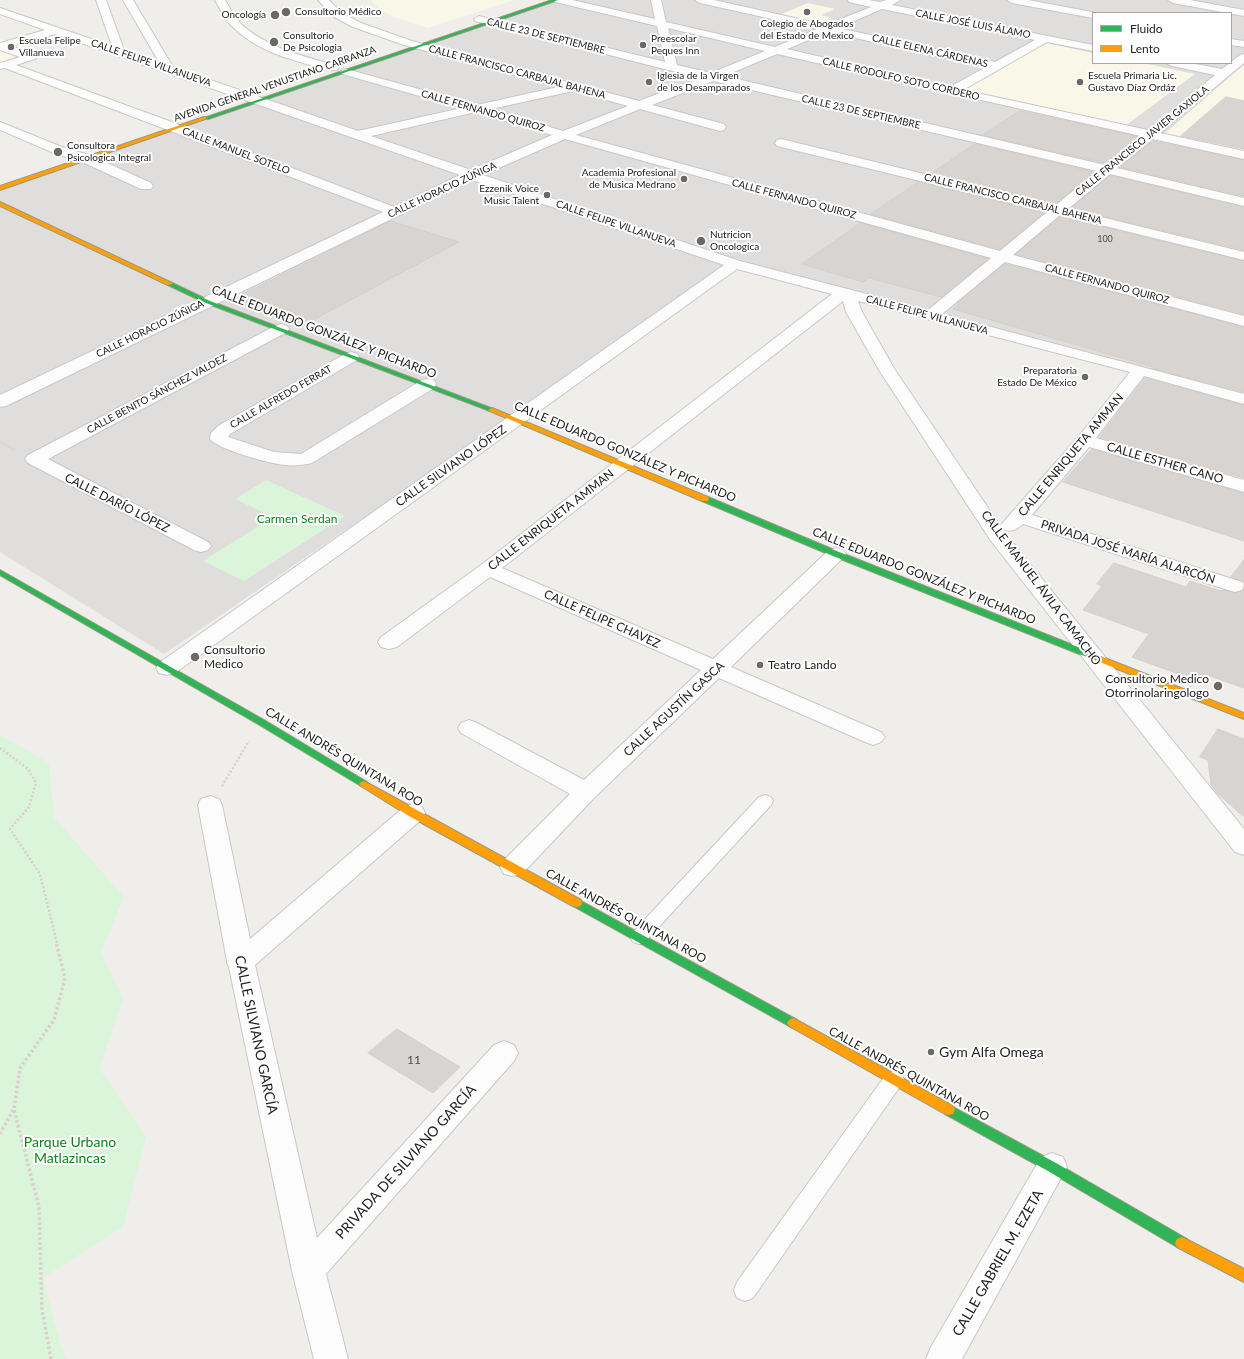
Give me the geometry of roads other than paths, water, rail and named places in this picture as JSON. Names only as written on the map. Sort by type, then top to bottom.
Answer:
[{"type":"street","points":[[91,0],[101,2],[119,52]]},
{"type":"street","points":[[128,0],[168,69]]},
{"type":"street","points":[[220,0],[236,24],[248,34],[266,45],[284,53],[333,68]]},
{"type":"street","name":"CALLE FRANCISCO CARBAJAL BAHENA","points":[[322,0],[338,15],[357,25],[413,44],[574,88],[640,104],[720,127]]},
{"type":"street","name":"AVENIDA GENERAL VENUSTIANO CARRANZA","points":[[50,161],[165,124],[346,72],[413,44],[479,19],[536,0]]},
{"type":"street","name":"AVENIDA GENERAL VENUSTIANO CARRANZA","points":[[0,188],[178,129],[333,68],[492,22],[558,0]]},
{"type":"street","name":"CALLE RODOLFO SOTO CORDERO","points":[[558,0],[952,91],[1244,155]]},
{"type":"street","points":[[656,0],[672,67]]},
{"type":"street","name":"CALLE ELENA CÁRDENAS","points":[[700,0],[996,66]]},
{"type":"street","name":"CALLE JOSÉ LUIS ÁLAMO","points":[[853,0],[1092,48]]},
{"type":"street","name":"CALLE HORACIO ZÚÑIGA","points":[[0,402],[471,175],[640,104],[712,77],[894,0]]},
{"type":"street","points":[[1012,0],[1092,15]]},
{"type":"street","points":[[1173,0],[1244,13]]},
{"type":"street","name":"CALLE FELIPE VILLANUEVA","points":[[0,11],[358,134],[471,175],[735,264],[1140,370],[1244,399]]},
{"type":"street","name":"CALLE 23 DE SEPTIEMBRE","points":[[479,19],[712,77],[1244,202]]},
{"type":"street","points":[[0,46],[57,30]]},
{"type":"street","points":[[952,91],[1046,38]]},
{"type":"street","points":[[1232,42],[1244,44]]},
{"type":"street","points":[[0,46],[31,57],[5,67]]},
{"type":"street","name":"CALLE FRANCISCO JAVIER GAXIOLA","points":[[930,316],[1244,57]]},
{"type":"street","points":[[1177,64],[1224,73]]},
{"type":"street","name":"CALLE MANUEL SOTELO","points":[[5,67],[165,124],[395,212]]},
{"type":"street","name":"CALLE FERNANDO QUIROZ","points":[[346,72],[564,135],[1001,256],[1244,321]]},
{"type":"street","points":[[358,134],[574,88]]},
{"type":"street","points":[[0,126],[87,159],[146,186]]},
{"type":"street","name":"CALLE FRANCISCO CARBAJAL BAHENA","points":[[781,143],[1244,256]]},
{"type":"street","name":"CALLE EDUARDO GONZÁLEZ Y PICHARDO","points":[[0,204],[208,302],[351,357],[428,384],[516,419],[624,463],[836,554],[1244,716]]},
{"type":"street","name":"CALLE SILVIANO LÓPEZ","points":[[167,668],[735,264]]},
{"type":"street","name":"CALLE ENRIQUETA AMMAN","points":[[389,642],[488,569],[624,463],[846,294]]},
{"type":"street","name":"CALLE MANUEL ÁVILA CAMACHO","points":[[846,294],[854,312],[887,370],[998,536],[1244,846]]},
{"type":"street","name":"CALLE BENITO SÁNCHEZ VALDEZ","points":[[34,459],[281,329]]},
{"type":"street","name":"CALLE ALFREDO FERRAT","points":[[351,357],[224,430],[220,433],[219,439],[277,460],[289,461],[306,459],[428,384]]},
{"type":"street","name":"CALLE ENRIQUETA AMMAN","points":[[998,536],[1020,517],[1086,440],[1140,370]]},
{"type":"street","name":"CALLE ESTHER CANO","points":[[1086,440],[1244,486]]},
{"type":"street","name":"CALLE DARÍO LÓPEZ","points":[[34,459],[201,546]]},
{"type":"street","name":"PRIVADA JOSÉ MARÍA ALARCÓN","points":[[1020,517],[1235,586]]},
{"type":"street","name":"CALLE AGUSTÍN GASCA","points":[[513,867],[586,792],[716,670],[836,554]]},
{"type":"street","name":"CALLE FELIPE CHAVEZ","points":[[488,569],[716,670],[873,737]]},
{"type":"street","name":"CALLE ANDRÉS QUINTANA ROO","points":[[0,572],[261,722],[413,813],[513,867],[1052,1167],[1168,1236],[1244,1276]]},
{"type":"street","points":[[469,728],[586,792]]},
{"type":"street","name":"CALLE SILVIANO GARCÍA","points":[[210,805],[240,963],[308,1271],[331,1359]]},
{"type":"street","points":[[240,963],[413,813]]},
{"type":"street","name":"PRIVADA DE SILVIANO GARCÍA","points":[[308,1271],[504,1053]]},
{"type":"street","name":"CALLE GABRIEL M. EZETA","points":[[943,1359],[1052,1167]]},
{"type":"lane","points":[[639,937],[765,801]]},
{"type":"lane","points":[[745,1290],[894,1079]]},
{"type":"place","name":"Consultorio Médico","points":[[286,12]]},
{"type":"place","name":"Colegio de Abogados del Estado de Mexico","points":[[807,12]]},
{"type":"place","name":"Oncología","points":[[275,15]]},
{"type":"place","name":"Consultorio De Psicologia","points":[[274,42]]},
{"type":"place","name":"Preescolar Peques Inn","points":[[643,45]]},
{"type":"place","name":"Escuela Felipe Villanueva","points":[[11,47]]},
{"type":"place","name":"Iglesia de la Virgen de los Desamparados","points":[[649,82]]},
{"type":"place","name":"Escuela Primaria Lic. Gustavo Díaz Ordáz","points":[[1080,82]]},
{"type":"place","name":"Consultora Psicologica Integral","points":[[58,152]]},
{"type":"place","name":"Academia Profesional de Musica Medrano","points":[[684,179]]},
{"type":"place","name":"Ezzenik Voice Music Talent","points":[[547,195]]},
{"type":"place","name":"Nutricion Oncologica","points":[[701,241]]},
{"type":"place","name":"Preparatoria Estado De México","points":[[1085,377]]},
{"type":"place","name":"Consultorio Medico","points":[[195,657]]},
{"type":"place","name":"Teatro Lando","points":[[760,665]]},
{"type":"place","name":"Consultorio Medico Otorrinolaringologo","points":[[1218,686]]},
{"type":"place","name":"Gym Alfa Omega","points":[[931,1052]]},
{"type":"park label","name":"Carmen Serdan","points":[[297,519]]},
{"type":"park label","name":"Parque Urbano Matlazincas","points":[[70,1150]]}]
